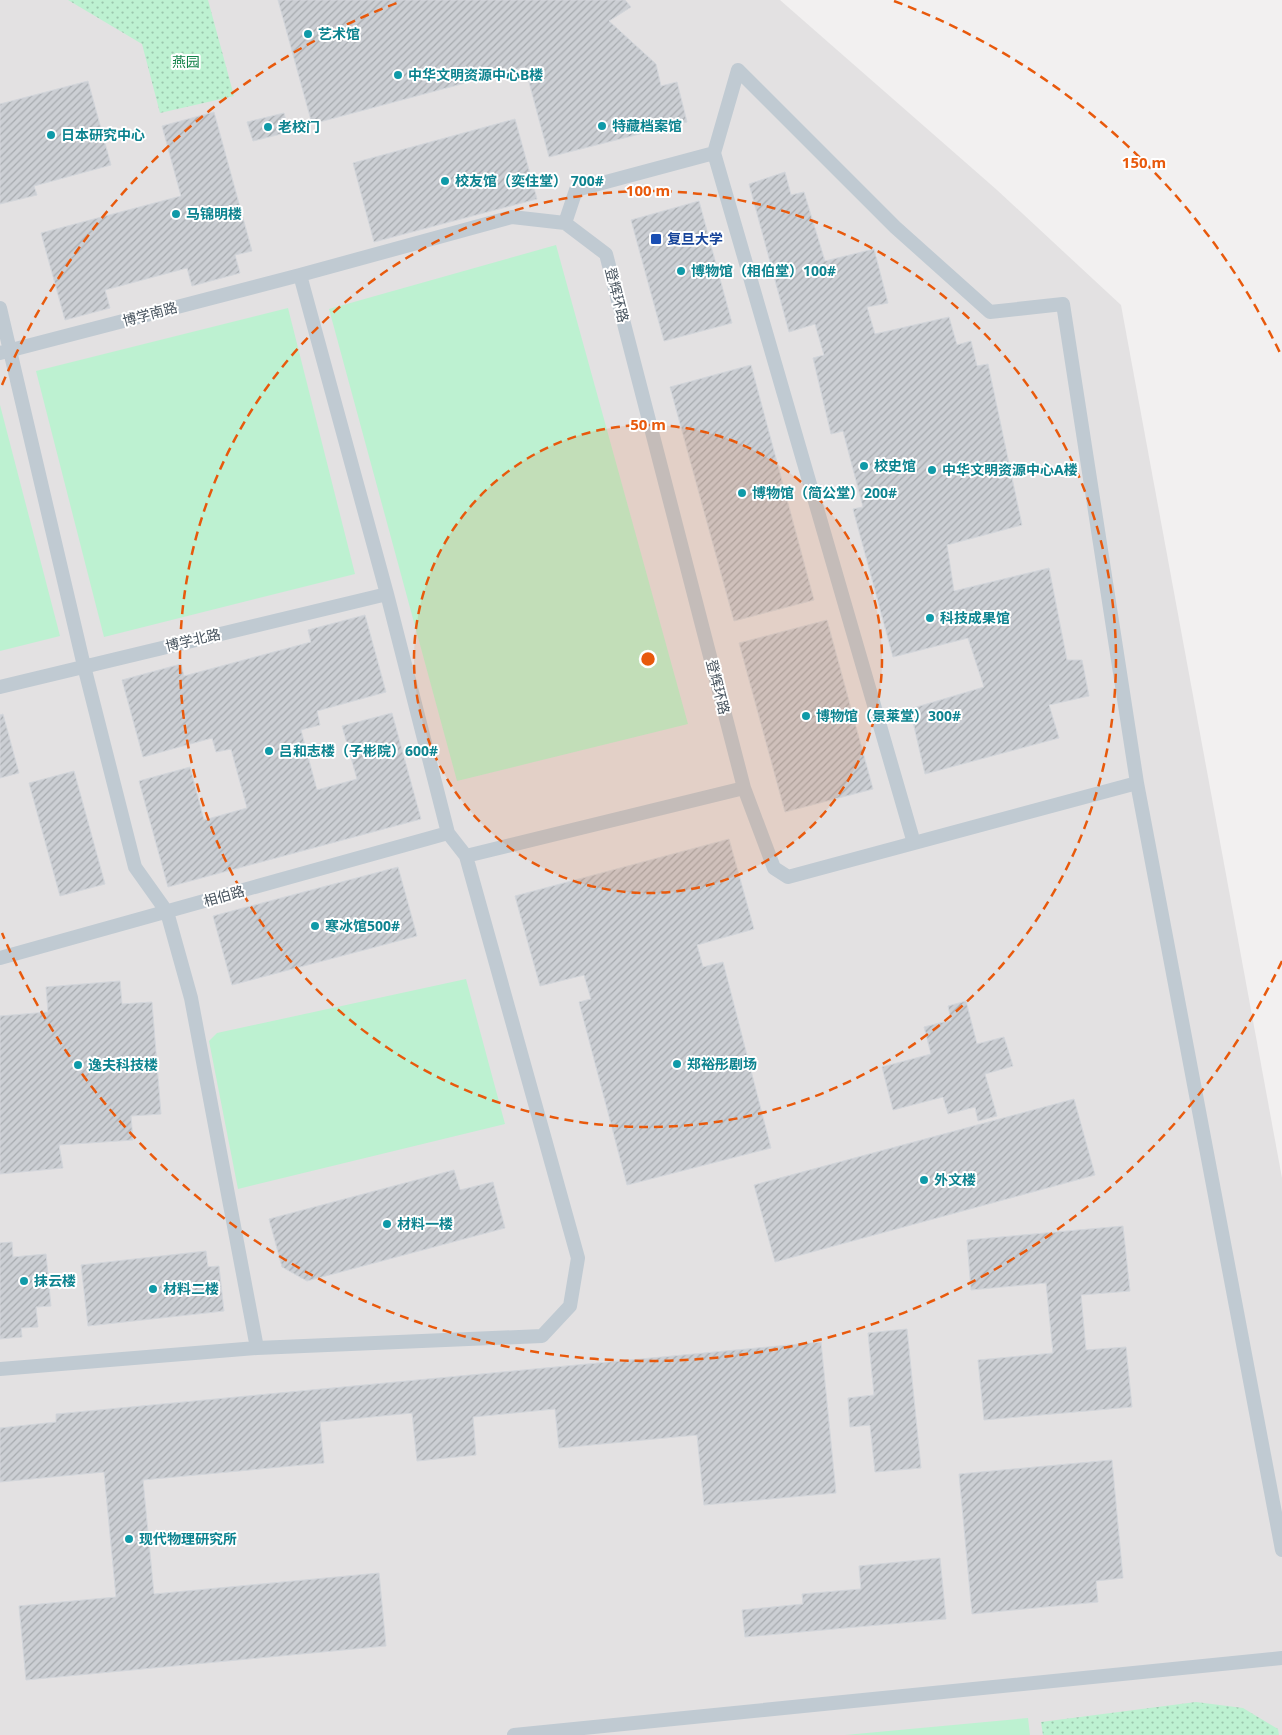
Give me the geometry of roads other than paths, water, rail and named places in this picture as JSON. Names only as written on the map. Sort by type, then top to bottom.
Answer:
[{"type":"lane","points":[[914,843],[714,153],[738,70],[895,227],[990,312],[1063,304],[1138,783],[1282,1550]]},
{"type":"lane","points":[[0,1369],[257,1348],[542,1336],[570,1306],[578,1258],[466,856],[448,833],[387,594],[300,276],[512,216],[565,222],[576,190],[714,153]]},
{"type":"lane","name":"登辉环路","points":[[565,222],[606,254],[744,788],[774,868],[788,877],[1138,783]]},
{"type":"lane","name":"博学南路","points":[[5,352],[300,276]]},
{"type":"lane","points":[[0,308],[5,352],[135,867],[167,912],[192,998],[257,1348]]},
{"type":"lane","name":"博学北路","points":[[0,686],[387,594]]},
{"type":"lane","points":[[466,856],[744,788]]},
{"type":"lane","name":"相伯路","points":[[0,958],[448,833]]},
{"type":"lane","points":[[514,1735],[1282,1658]]},
{"type":"place","name":"艺术馆","points":[[308,34]]},
{"type":"place","name":"中华文明资源中心B楼","points":[[398,75]]},
{"type":"place","name":"特藏档案馆","points":[[602,126]]},
{"type":"place","name":"老校门","points":[[268,127]]},
{"type":"place","name":"日本研究中心","points":[[51,135]]},
{"type":"place","name":"校友馆（奕住堂） 700#","points":[[445,181]]},
{"type":"place","name":"马锦明楼","points":[[176,214]]},
{"type":"place","name":"复旦大学","points":[[656,239]]},
{"type":"place","name":"博物馆（相伯堂）100#","points":[[681,271]]},
{"type":"place","name":"校史馆","points":[[864,466]]},
{"type":"place","name":"中华文明资源中心A楼","points":[[932,470]]},
{"type":"place","name":"博物馆（简公堂）200#","points":[[742,493]]},
{"type":"place","name":"科技成果馆","points":[[930,618]]},
{"type":"place","name":"博物馆（景莱堂）300#","points":[[806,716]]},
{"type":"place","name":"吕和志楼（子彬院）600#","points":[[269,751]]},
{"type":"place","name":"寒冰馆500#","points":[[315,926]]},
{"type":"place","name":"郑裕彤剧场‌","points":[[677,1064]]},
{"type":"place","name":"逸夫科技楼","points":[[78,1065]]},
{"type":"place","name":"外文楼","points":[[924,1180]]},
{"type":"place","name":"材料一楼","points":[[387,1224]]},
{"type":"place","name":"抹云楼","points":[[24,1281]]},
{"type":"place","name":"材料二楼","points":[[153,1289]]},
{"type":"place","name":"现代物理研究所","points":[[129,1539]]},
{"type":"park label","name":"燕园","points":[[186,62]]}]
